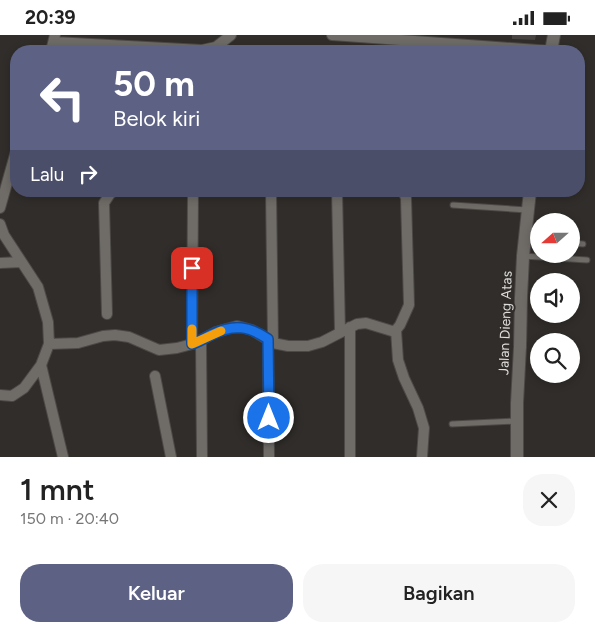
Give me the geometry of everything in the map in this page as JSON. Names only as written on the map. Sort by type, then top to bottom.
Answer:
[{"type":"street","points":[[218,45],[231,35]]},
{"type":"street","points":[[332,35],[469,45]]},
{"type":"street","points":[[53,43],[96,45]]},
{"type":"street","points":[[0,208],[10,172]]},
{"type":"street","points":[[106,313],[104,203],[108,197]]},
{"type":"street","points":[[193,197],[196,342],[202,457]]},
{"type":"street","points":[[269,457],[271,197]]},
{"type":"street","points":[[337,197],[340,332]]},
{"type":"street","points":[[405,197],[409,305],[396,330],[398,360],[418,408],[424,428],[422,457]]},
{"type":"street","name":"Jalan Dieng Atas","points":[[517,457],[516,421],[523,256],[529,197]]},
{"type":"street","points":[[0,225],[4,235],[38,287],[48,322],[49,344],[41,365],[24,388],[12,396],[0,395]]},
{"type":"street","points":[[0,263],[22,262]]},
{"type":"street","points":[[49,344],[78,343],[103,336],[116,335],[129,337],[159,350],[177,349],[216,333],[237,327],[252,330],[270,341],[288,346],[308,346],[322,342],[357,324],[366,323],[392,331],[396,330]]},
{"type":"street","points":[[350,327],[350,457]]},
{"type":"street","points":[[41,365],[63,457]]},
{"type":"street","points":[[155,376],[171,457]]},
{"type":"lane","points":[[453,205],[528,210]]},
{"type":"lane","points":[[524,240],[530,240]]},
{"type":"lane","points":[[523,256],[587,260]]},
{"type":"lane","points":[[452,424],[516,421]]},
{"type":"building","points":[[512,35],[536,35],[535,40],[512,39]]},
{"type":"slow traffic","points":[[192,329],[192,344],[221,331]]},
{"type":"route","points":[[192,268],[192,344],[216,333],[237,327],[252,330],[268,339],[269,418]]}]
